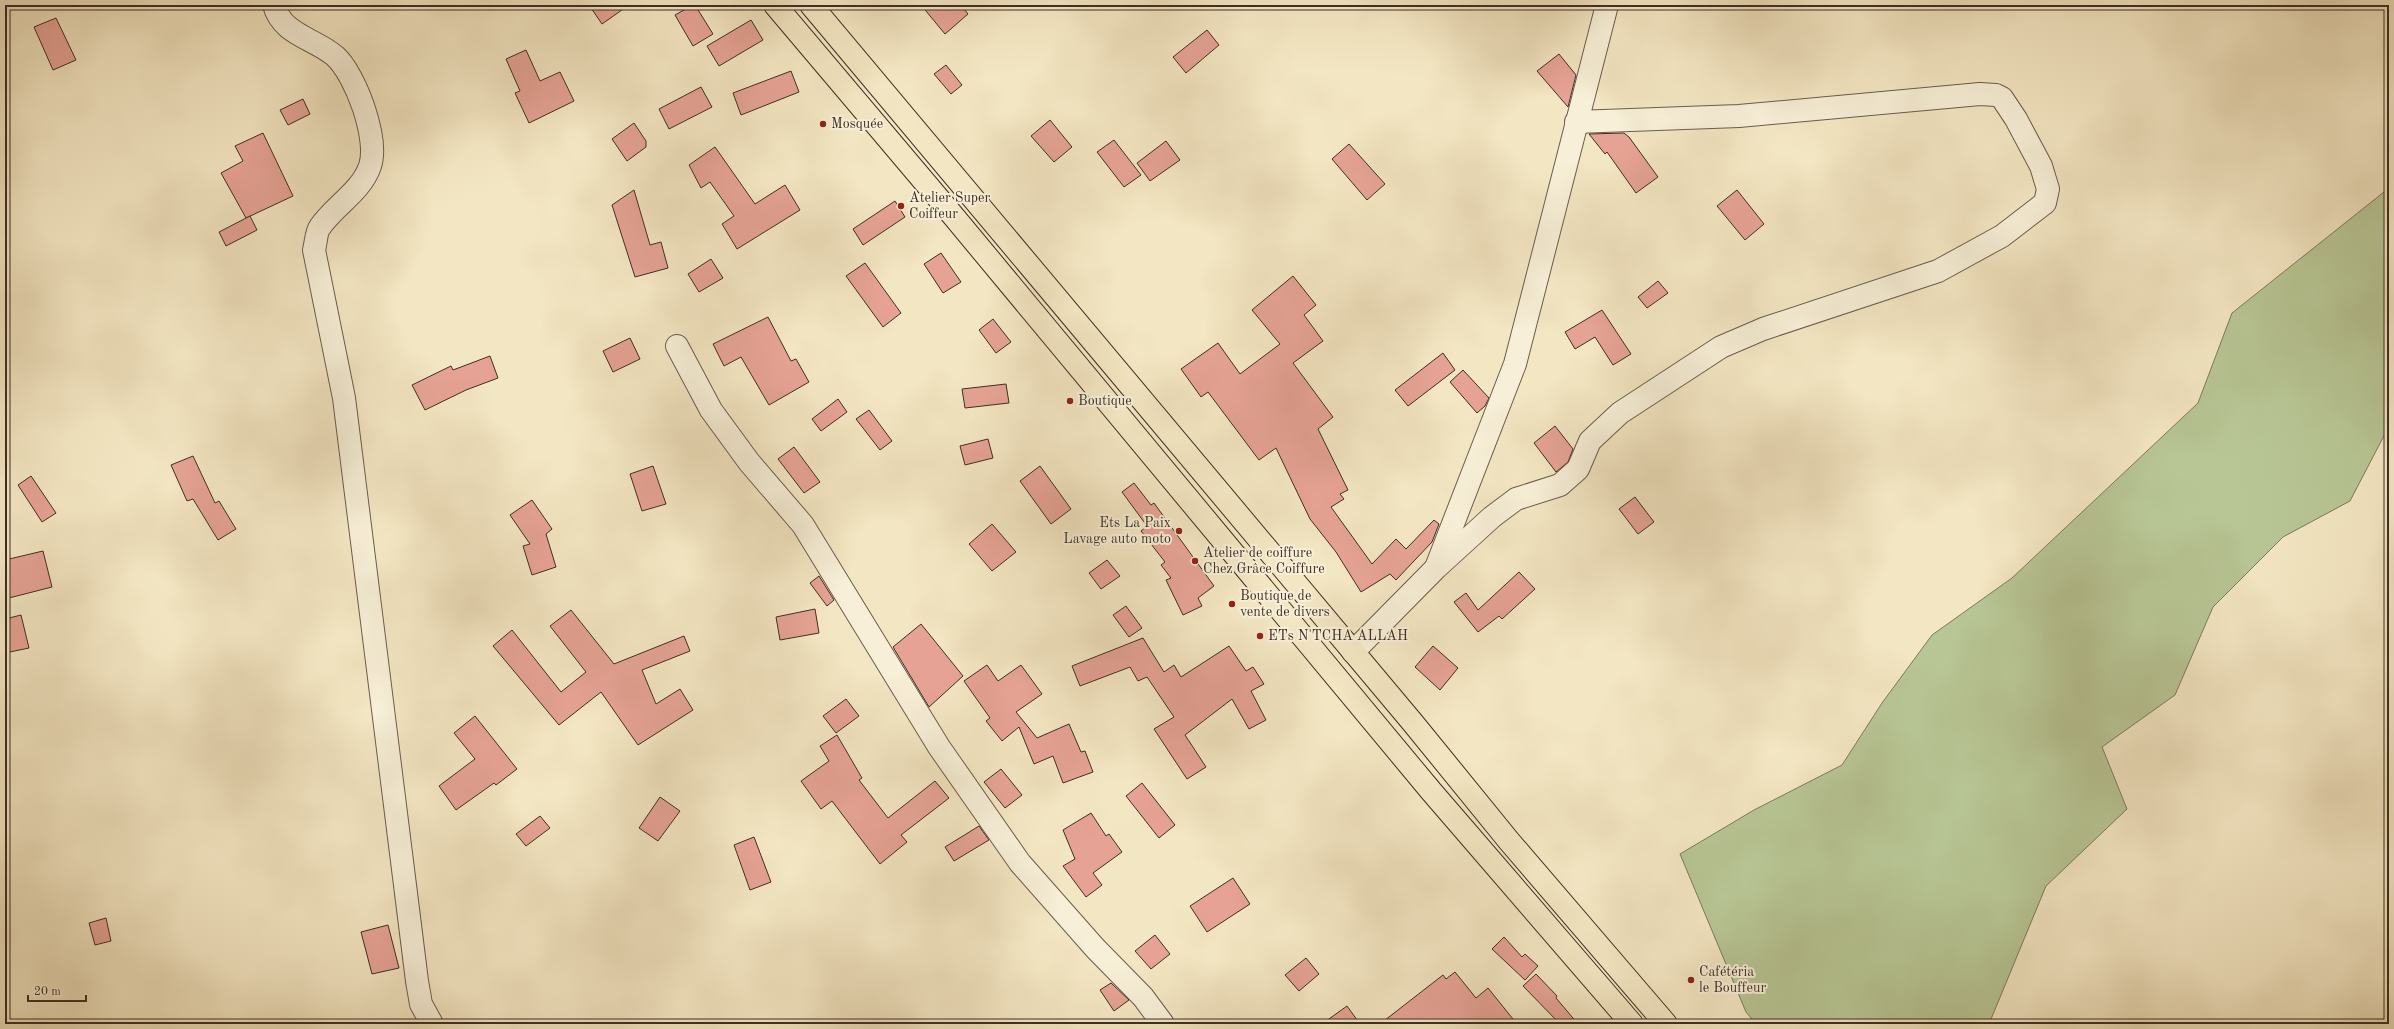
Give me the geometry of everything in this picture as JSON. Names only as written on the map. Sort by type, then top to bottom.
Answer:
[{"type":"main road","points":[[775,5],[955,218],[1431,791],[1632,1024]]},
{"type":"main road","points":[[812,5],[1353,652],[1509,841],[1666,1024]]},
{"type":"street","points":[[274,5],[276,13],[292,32],[335,57],[351,79],[372,137],[370,165],[360,185],[320,227],[314,250],[344,398],[417,981],[421,1004],[432,1024]]},
{"type":"street","points":[[1436,568],[1515,364],[1607,5]]},
{"type":"street","points":[[1353,652],[1436,568],[1516,499],[1560,486],[1578,469],[1590,441],[1620,413],[1721,347],[1762,329],[1938,271],[2002,236],[2045,202],[2048,188],[2041,166],[2016,119],[2002,98],[1996,95],[1980,94],[1739,116],[1576,122]]},
{"type":"street","points":[[677,346],[711,410],[749,462],[803,525],[939,747],[1020,864],[1095,948],[1143,997],[1163,1024]]},
{"type":"green space","points":[[2389,188],[2389,426],[2350,501],[2283,537],[2213,607],[2175,695],[2102,747],[2127,809],[2046,886],[1989,1024],[1756,1024],[1746,1012],[1680,854],[1754,810],[1842,765],[1882,703],[1932,635],[2012,578],[2198,403],[2232,313]]},
{"type":"building","points":[[589,5],[629,5],[602,24]]},
{"type":"building","points":[[695,5],[713,34],[693,46],[675,15]]},
{"type":"building","points":[[921,5],[961,5],[968,14],[945,34]]},
{"type":"building","points":[[56,18],[76,60],[53,70],[34,27]]},
{"type":"building","points":[[751,20],[763,40],[719,66],[707,46]]},
{"type":"building","points":[[1207,30],[1219,45],[1186,73],[1173,57]]},
{"type":"building","points":[[526,50],[540,81],[560,72],[574,101],[529,123],[515,93],[520,91],[506,59]]},
{"type":"building","points":[[1559,54],[1576,75],[1568,107],[1537,71]]},
{"type":"building","points":[[946,65],[962,85],[951,94],[934,74]]},
{"type":"building","points":[[791,71],[799,92],[741,115],[733,93]]},
{"type":"building","points":[[701,87],[712,107],[669,129],[659,109]]},
{"type":"building","points":[[303,99],[310,114],[288,125],[280,110]]},
{"type":"building","points":[[1050,120],[1072,147],[1054,162],[1031,136]]},
{"type":"building","points":[[634,123],[646,141],[646,147],[627,161],[612,139]]},
{"type":"building","points":[[263,133],[293,196],[246,218],[221,173],[243,161],[235,146]]},
{"type":"building","points":[[1624,133],[1629,137],[1658,177],[1636,193],[1607,152],[1605,154],[1589,134]]},
{"type":"building","points":[[1114,140],[1141,175],[1124,187],[1097,152]]},
{"type":"building","points":[[1166,141],[1180,160],[1150,181],[1137,163]]},
{"type":"building","points":[[1349,144],[1385,184],[1367,200],[1332,159]]},
{"type":"building","points":[[715,147],[755,204],[785,185],[800,210],[737,249],[722,224],[734,216],[710,182],[701,188],[689,165]]},
{"type":"building","points":[[634,190],[650,245],[661,242],[668,268],[635,277],[612,205]]},
{"type":"building","points":[[1737,190],[1764,224],[1745,240],[1717,206]]},
{"type":"building","points":[[895,201],[905,217],[863,245],[853,229]]},
{"type":"building","points":[[250,216],[257,230],[226,246],[219,232]]},
{"type":"building","points":[[941,253],[961,282],[943,293],[924,264]]},
{"type":"building","points":[[711,259],[723,278],[699,292],[688,274]]},
{"type":"building","points":[[865,263],[901,313],[883,327],[846,276]]},
{"type":"building","points":[[1293,276],[1316,305],[1304,315],[1323,341],[1293,363],[1333,417],[1318,429],[1348,490],[1340,494],[1344,499],[1331,507],[1372,564],[1396,539],[1406,549],[1434,520],[1439,524],[1432,542],[1396,580],[1390,574],[1361,592],[1336,552],[1310,519],[1276,448],[1259,460],[1208,392],[1201,397],[1181,369],[1218,343],[1240,374],[1280,344],[1252,310]]},
{"type":"building","points":[[1658,281],[1668,293],[1647,308],[1638,297]]},
{"type":"building","points":[[1602,310],[1631,354],[1613,365],[1595,337],[1575,349],[1565,332]]},
{"type":"building","points":[[768,317],[791,361],[796,359],[809,382],[769,405],[741,357],[724,366],[713,344]]},
{"type":"building","points":[[993,319],[1011,342],[996,353],[979,330]]},
{"type":"building","points":[[630,338],[640,359],[613,372],[603,351]]},
{"type":"building","points":[[1443,353],[1455,370],[1408,406],[1395,390]]},
{"type":"building","points":[[490,356],[498,378],[466,390],[425,410],[412,385],[451,366],[453,370]]},
{"type":"building","points":[[1463,370],[1489,398],[1485,406],[1477,413],[1450,382]]},
{"type":"building","points":[[1006,384],[1009,403],[965,408],[962,389]]},
{"type":"building","points":[[838,399],[847,412],[821,431],[812,419]]},
{"type":"building","points":[[869,410],[892,441],[880,450],[856,419]]},
{"type":"building","points":[[1555,426],[1573,449],[1568,462],[1556,472],[1534,443]]},
{"type":"building","points":[[988,439],[993,458],[965,465],[960,446]]},
{"type":"building","points":[[794,447],[820,482],[804,493],[778,459]]},
{"type":"building","points":[[193,456],[215,503],[219,501],[236,529],[218,540],[193,499],[187,501],[171,465]]},
{"type":"building","points":[[653,466],[666,504],[642,511],[630,474]]},
{"type":"building","points":[[1040,466],[1071,509],[1051,524],[1020,481]]},
{"type":"building","points":[[31,476],[56,513],[42,522],[18,485]]},
{"type":"building","points":[[1134,483],[1151,505],[1154,503],[1214,586],[1198,598],[1202,606],[1183,615],[1166,580],[1171,578],[1161,565],[1165,562],[1141,531],[1147,526],[1122,492]]},
{"type":"building","points":[[1635,497],[1654,522],[1638,534],[1619,509]]},
{"type":"building","points":[[532,500],[552,529],[546,534],[556,567],[532,575],[523,546],[530,544],[510,515]]},
{"type":"building","points":[[992,524],[1016,552],[992,571],[969,544]]},
{"type":"building","points":[[43,551],[52,587],[9,598],[5,582],[5,560]]},
{"type":"building","points":[[1107,560],[1120,576],[1101,589],[1089,573]]},
{"type":"building","points":[[1519,572],[1535,589],[1502,619],[1499,616],[1478,632],[1454,602],[1466,593],[1478,610]]},
{"type":"building","points":[[819,576],[834,600],[827,606],[810,583]]},
{"type":"building","points":[[1126,606],[1142,628],[1129,637],[1113,615]]},
{"type":"building","points":[[815,609],[819,633],[780,640],[776,617]]},
{"type":"building","points":[[571,610],[614,664],[684,636],[690,651],[642,670],[656,704],[680,689],[693,710],[638,745],[601,692],[559,725],[493,646],[512,630],[561,692],[586,672],[550,626]]},
{"type":"building","points":[[21,615],[29,648],[5,653],[5,619]]},
{"type":"building","points":[[921,624],[963,676],[929,707],[893,647]]},
{"type":"building","points":[[1143,638],[1164,672],[1174,665],[1181,677],[1229,646],[1246,671],[1253,667],[1264,684],[1251,691],[1266,720],[1249,729],[1232,699],[1185,735],[1206,767],[1187,779],[1154,729],[1174,717],[1147,677],[1138,681],[1130,667],[1080,686],[1072,666]]},
{"type":"building","points":[[1433,646],[1458,668],[1440,690],[1415,667]]},
{"type":"building","points":[[987,665],[998,681],[1021,665],[1042,694],[1016,712],[1037,738],[1069,724],[1081,752],[1085,751],[1093,772],[1063,783],[1053,756],[1034,764],[1019,727],[1002,741],[986,721],[990,718],[964,681]]},
{"type":"building","points":[[846,699],[859,716],[836,733],[823,716]]},
{"type":"building","points":[[475,716],[517,769],[496,785],[494,783],[456,810],[439,786],[475,759],[454,733]]},
{"type":"building","points":[[837,735],[862,778],[859,780],[888,818],[935,781],[949,798],[901,835],[907,842],[880,864],[832,801],[821,809],[801,781],[829,761],[820,746]]},
{"type":"building","points":[[1001,769],[1022,795],[1005,808],[984,782]]},
{"type":"building","points":[[1142,783],[1175,825],[1159,838],[1126,796]]},
{"type":"building","points":[[660,797],[680,811],[658,841],[639,828]]},
{"type":"building","points":[[1091,813],[1106,836],[1109,834],[1122,852],[1093,873],[1102,885],[1086,897],[1063,866],[1075,859],[1063,830]]},
{"type":"building","points":[[540,816],[550,828],[526,846],[516,834]]},
{"type":"building","points":[[979,826],[989,840],[954,861],[945,847]]},
{"type":"building","points":[[754,837],[771,882],[750,890],[734,845]]},
{"type":"building","points":[[1233,878],[1250,904],[1207,932],[1190,906]]},
{"type":"building","points":[[106,918],[111,941],[95,945],[89,923]]},
{"type":"building","points":[[388,925],[399,968],[372,974],[361,932]]},
{"type":"building","points":[[1155,935],[1170,954],[1151,969],[1135,951]]},
{"type":"building","points":[[1504,937],[1522,957],[1525,954],[1538,966],[1525,980],[1492,949]]},
{"type":"building","points":[[1306,958],[1319,974],[1299,991],[1285,975]]},
{"type":"building","points":[[1455,972],[1476,998],[1488,988],[1517,1024],[1380,1024],[1443,975],[1446,979]]},
{"type":"building","points":[[1536,974],[1557,996],[1556,998],[1578,1024],[1560,1024],[1523,986]]},
{"type":"building","points":[[1111,983],[1129,1000],[1114,1011],[1100,990]]},
{"type":"building","points":[[1347,1006],[1360,1024],[1322,1024]]},
{"type":"place","name":"Mosquée","points":[[823,124]]},
{"type":"place","name":"Atelier Super Coiffeur","points":[[901,206]]},
{"type":"place","name":"Boutique","points":[[1070,401]]},
{"type":"place","name":"Ets La Paix Lavage auto moto","points":[[1179,531]]},
{"type":"place","name":"Atelier de coiffure Chez Grâce Coiffure","points":[[1195,561]]},
{"type":"place","name":"Boutique de vente de divers","points":[[1232,604]]},
{"type":"place","name":"ETs N'TCHA ALLAH","points":[[1260,636]]},
{"type":"place","name":"Cafétéria le Bouffeur","points":[[1691,980]]}]
